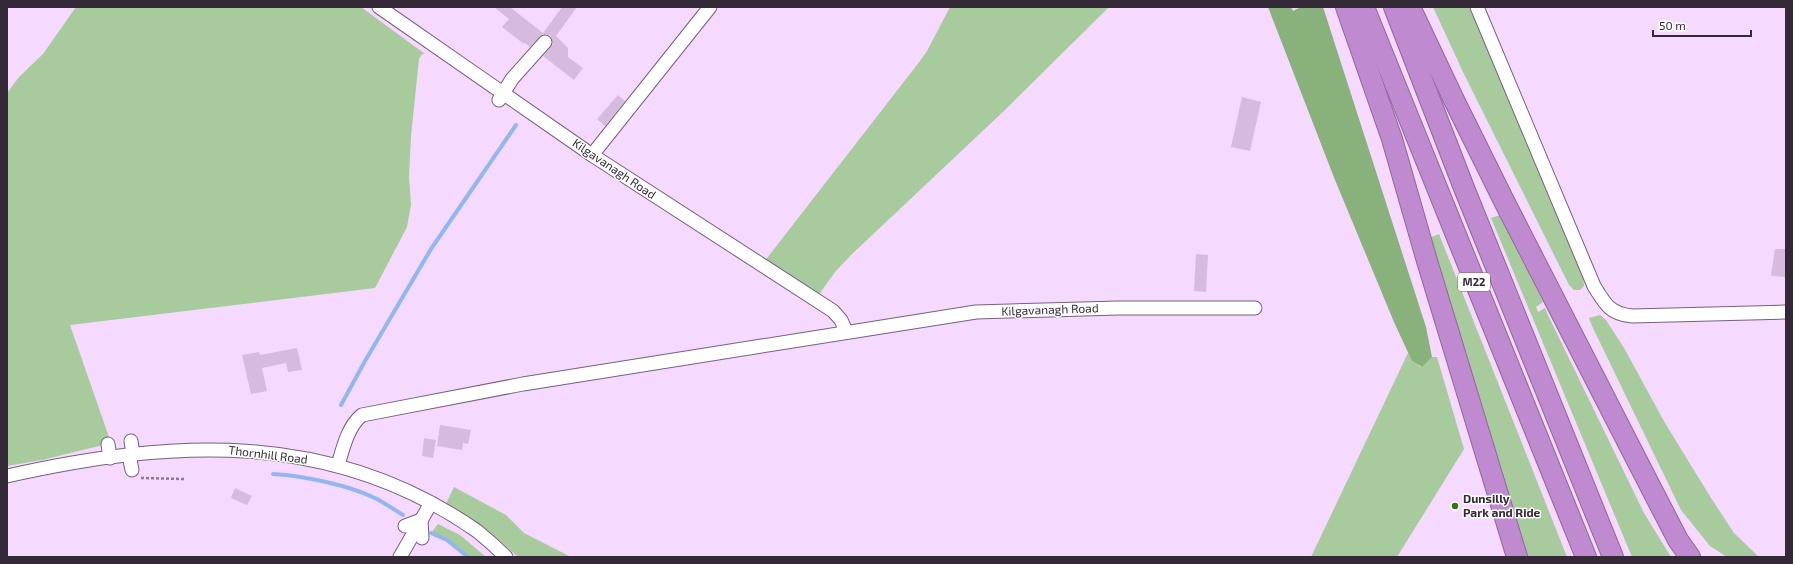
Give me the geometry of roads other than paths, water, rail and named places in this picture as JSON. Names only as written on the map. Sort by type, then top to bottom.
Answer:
[{"type":"highway","points":[[1346,7],[1392,139],[1427,262],[1517,557]]},
{"type":"highway","name":"M22","points":[[1364,7],[1586,557]]},
{"type":"highway","name":"M22","points":[[1394,7],[1464,188],[1613,557]]},
{"type":"highway","points":[[1410,7],[1505,203],[1678,540],[1690,557]]},
{"type":"street","name":"Kilgavanagh Road","points":[[379,7],[500,97],[833,310],[841,320],[846,332]]},
{"type":"street","points":[[592,155],[710,7]]},
{"type":"street","points":[[1477,7],[1594,286],[1608,307],[1622,315],[1632,316],[1763,314],[1786,312]]},
{"type":"street","points":[[500,97],[512,79],[545,42]]},
{"type":"street","name":"Kilgavanagh Road","points":[[338,465],[350,430],[362,415],[567,383],[846,332],[976,312],[1118,308],[1256,308]]},
{"type":"street","points":[[108,444],[110,458]]},
{"type":"street","name":"Thornhill Road","points":[[7,476],[110,458],[131,450],[218,449],[254,451],[293,456],[338,465],[387,483],[431,503],[477,532],[506,557]]},
{"type":"street","points":[[131,450],[132,470]]},
{"type":"street","points":[[400,557],[431,503]]},
{"type":"street","points":[[405,526],[421,520]]},
{"type":"street","points":[[421,520],[422,538]]},
{"type":"waterway","points":[[341,405],[431,249],[516,125]]},
{"type":"waterway","points":[[273,474],[312,479],[353,489],[377,499],[403,515]]},
{"type":"waterway","points":[[431,533],[447,540],[468,557]]},
{"type":"place","name":"Dunsilly Park and Ride","points":[[1455,506]]}]
